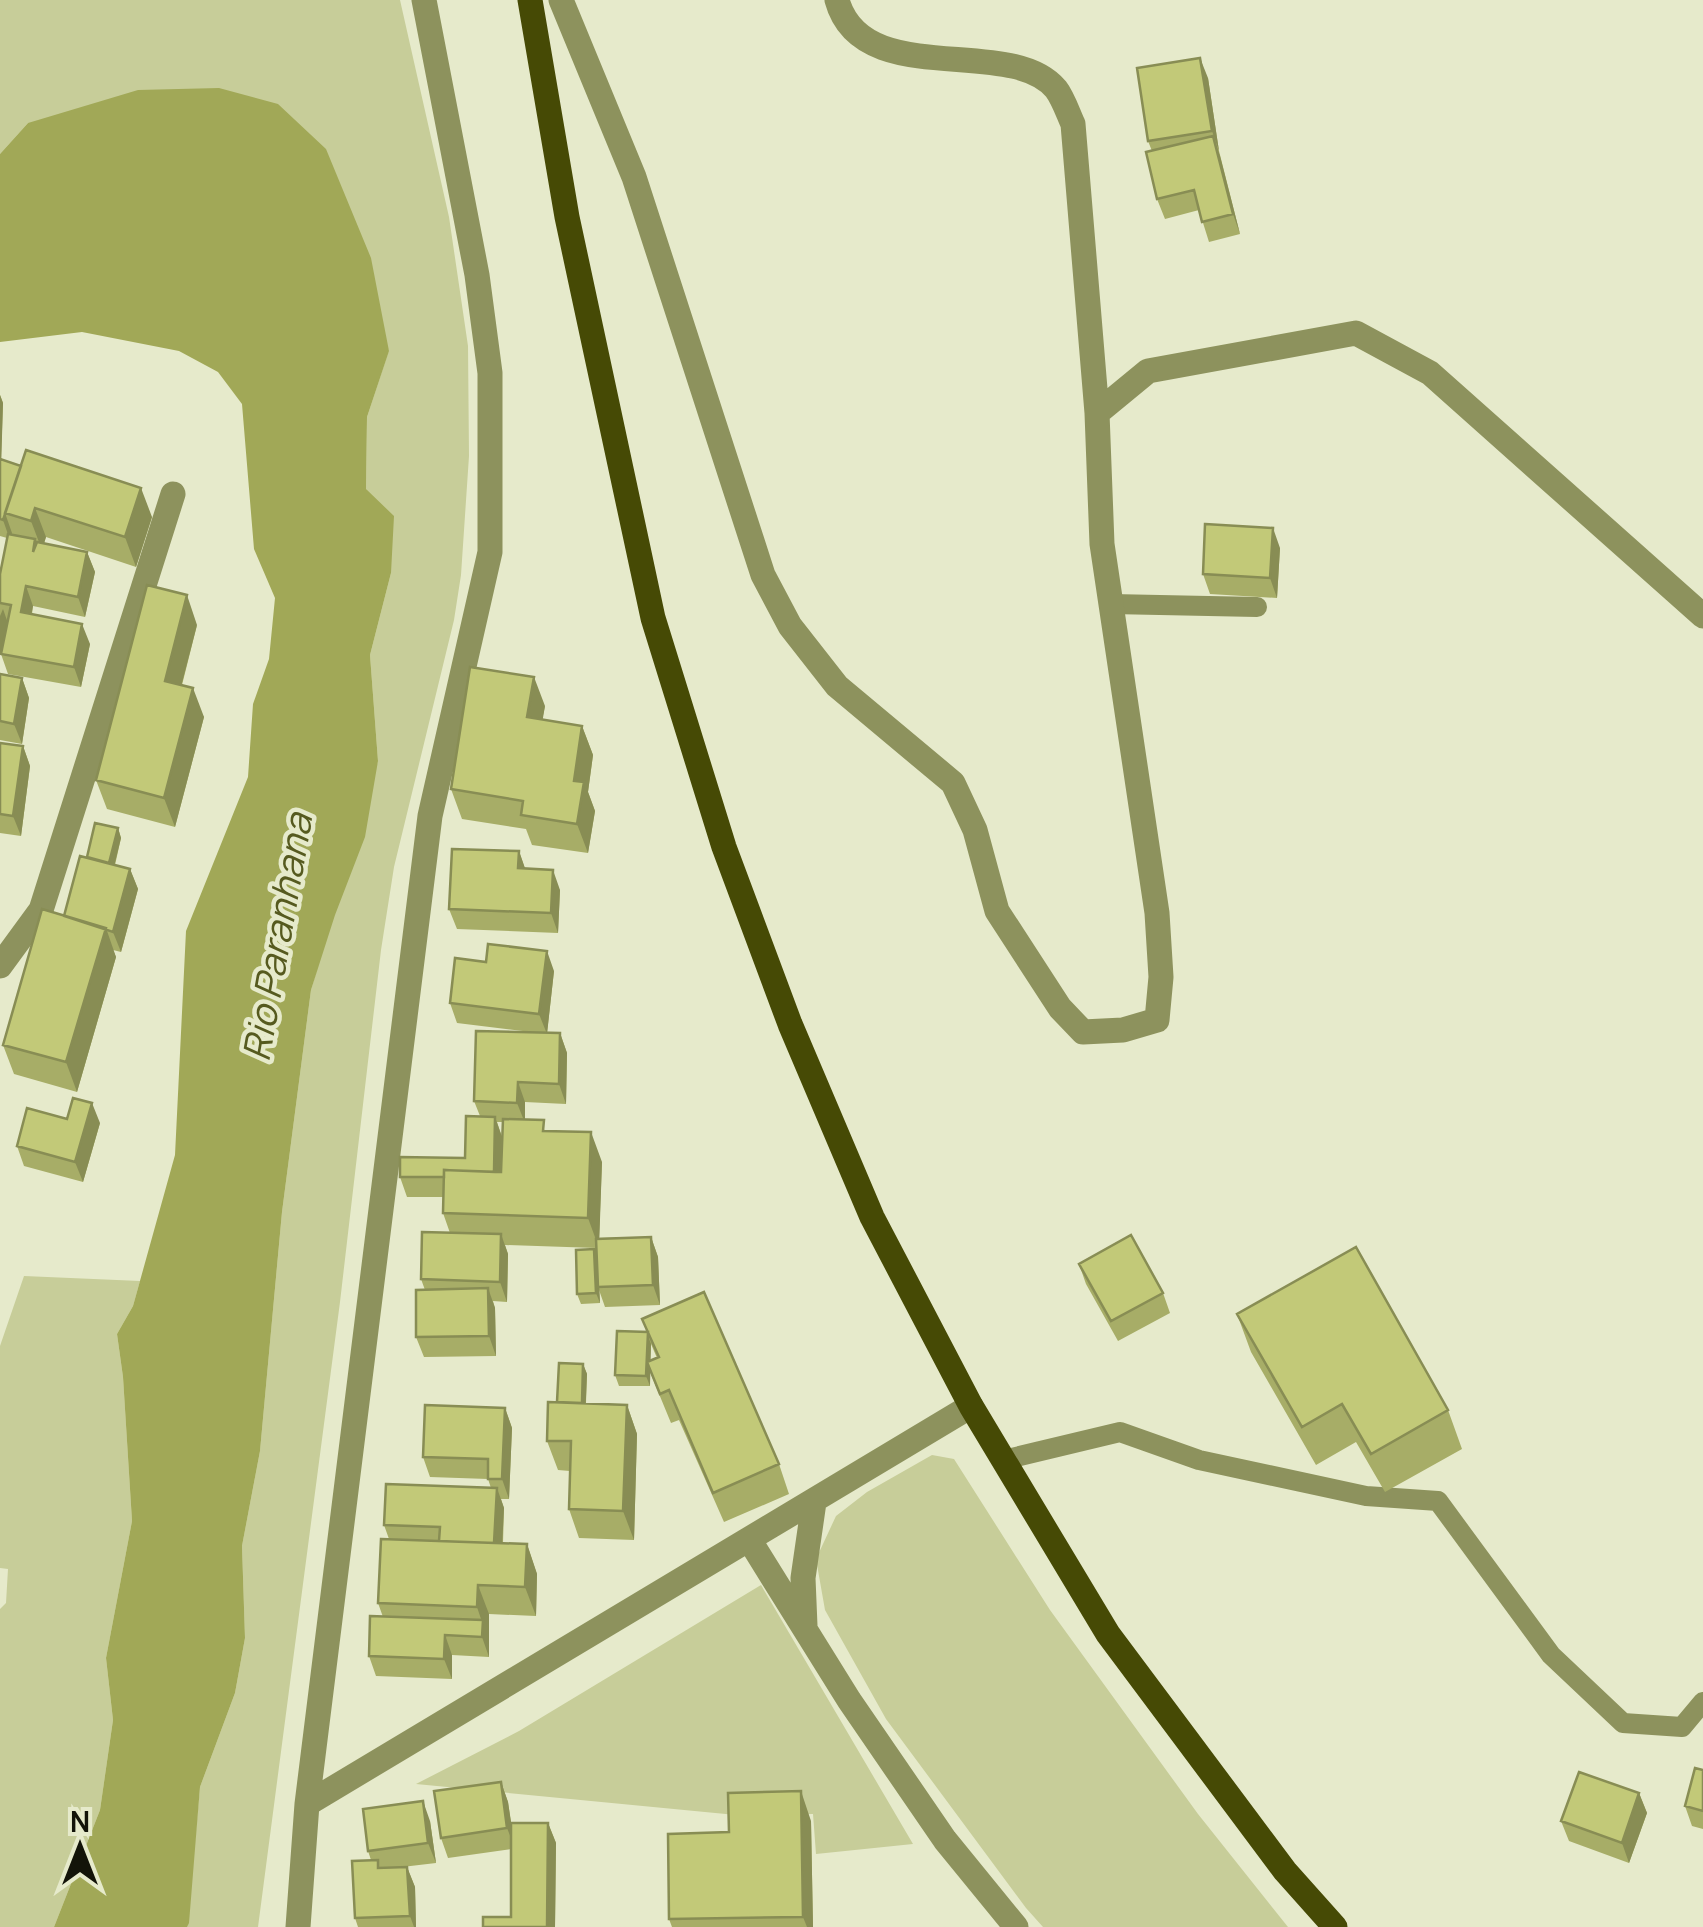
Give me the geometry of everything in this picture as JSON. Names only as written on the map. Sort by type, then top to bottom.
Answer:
[{"type":"main road","points":[[530,0],[567,217],[654,618],[724,846],[790,1024],[872,1218],[971,1406],[1108,1634],[1285,1871],[1335,1927]]},
{"type":"street","points":[[298,1927],[307,1804],[430,816],[490,552],[490,373],[477,276],[424,0]]},
{"type":"street","points":[[560,0],[634,177],[763,575],[790,626],[838,686],[953,783],[975,830],[996,911],[1060,1008],[1084,1032],[1122,1030],[1158,1020],[1158,913],[1102,544],[1097,412],[1073,124],[1055,88],[1022,68],[899,54],[858,34],[837,0]]},
{"type":"street","points":[[1097,412],[1148,371],[1356,333],[1430,373],[1703,616]]},
{"type":"street","points":[[0,966],[41,910],[173,494]]},
{"type":"street","points":[[307,1804],[971,1406]]},
{"type":"street","points":[[806,1631],[803,1578],[814,1502]]},
{"type":"street","points":[[750,1541],[945,1840],[1016,1927]]},
{"type":"lane","points":[[1111,604],[1258,607]]},
{"type":"lane","points":[[1003,1460],[1120,1432],[1199,1460],[1366,1496],[1438,1500],[1551,1655],[1623,1723],[1682,1727],[1703,1702]]},
{"type":"shaded area","points":[[0,0],[400,0],[449,217],[468,346],[469,456],[461,575],[454,620],[394,867],[381,950],[340,1302],[258,1927],[187,1927],[200,1787],[235,1693],[245,1638],[242,1546],[260,1451],[282,1212],[311,990],[378,761],[370,655],[391,573],[366,489],[367,417],[389,350],[28,123],[0,154]]},
{"type":"shaded area","points":[[24,1276],[140,1281],[133,1306],[117,1334],[132,1521],[106,1658],[113,1720],[100,1810],[54,1927],[0,1927],[0,1609],[6,1603],[8,1569],[0,1568],[0,1346]]},
{"type":"shaded area","points":[[932,1455],[954,1459],[1050,1610],[1198,1814],[1288,1927],[1043,1927],[1026,1908],[886,1719],[825,1610],[816,1559],[836,1516],[867,1492]]},
{"type":"shaded area","points":[[761,1585],[913,1844],[816,1854],[813,1814],[736,1815],[416,1784],[519,1731]]},
{"type":"water","name":"Rio Paranhana","points":[[219,88],[278,104],[326,149],[371,258],[389,351],[367,417],[366,489],[394,516],[391,573],[370,655],[378,761],[365,837],[311,990],[282,1212],[260,1451],[242,1546],[245,1638],[235,1693],[200,1787],[189,1923],[187,1927],[54,1927],[100,1810],[113,1720],[106,1658],[132,1521],[117,1334],[133,1306],[175,1155],[186,931],[248,777],[253,704],[269,659],[275,598],[254,549],[242,404],[218,372],[179,351],[82,332],[0,342],[0,154],[28,123],[138,90]]},
{"type":"building","points":[[1200,58],[1212,131],[1148,141],[1137,68]]},
{"type":"building","points":[[1213,136],[1233,214],[1202,222],[1194,190],[1157,199],[1146,152]]},
{"type":"building","points":[[26,450],[141,488],[125,537],[35,508],[31,521],[5,513]]},
{"type":"building","points":[[0,459],[21,466],[3,520],[0,519]]},
{"type":"building","points":[[1205,524],[1273,528],[1270,578],[1203,574]]},
{"type":"building","points":[[8,534],[35,539],[33,552],[37,542],[87,552],[78,597],[26,586],[21,612],[82,624],[74,667],[1,654],[11,605],[0,603],[0,574]]},
{"type":"building","points":[[147,585],[187,595],[165,681],[193,688],[164,798],[96,780]]},
{"type":"building","points":[[470,667],[534,677],[527,717],[582,726],[574,781],[584,782],[577,824],[521,815],[523,801],[451,789]]},
{"type":"building","points":[[0,674],[22,678],[14,724],[0,721]]},
{"type":"building","points":[[0,743],[23,746],[13,816],[0,814]]},
{"type":"building","points":[[95,823],[118,828],[109,863],[87,857]]},
{"type":"building","points":[[452,849],[519,851],[518,868],[553,870],[551,913],[449,909]]},
{"type":"building","points":[[80,856],[130,869],[113,932],[64,916]]},
{"type":"building","points":[[42,909],[106,928],[66,1062],[3,1045]]},
{"type":"building","points":[[488,944],[547,951],[539,1014],[450,1003],[455,958],[486,962]]},
{"type":"building","points":[[476,1031],[560,1033],[559,1084],[518,1082],[517,1103],[474,1101]]},
{"type":"building","points":[[73,1098],[92,1103],[75,1162],[17,1146],[27,1108],[67,1119]]},
{"type":"building","points":[[466,1116],[495,1117],[494,1172],[444,1170],[444,1177],[400,1177],[400,1157],[465,1158]]},
{"type":"building","points":[[503,1119],[544,1120],[543,1131],[591,1132],[588,1218],[443,1213],[444,1170],[501,1172]]},
{"type":"building","points":[[422,1232],[501,1234],[500,1282],[421,1279]]},
{"type":"building","points":[[1131,1235],[1163,1293],[1111,1321],[1079,1264]]},
{"type":"building","points":[[651,1237],[653,1285],[598,1287],[596,1239]]},
{"type":"building","points":[[1356,1247],[1448,1410],[1371,1454],[1342,1404],[1302,1427],[1237,1314]]},
{"type":"building","points":[[594,1249],[596,1293],[577,1294],[576,1250]]},
{"type":"building","points":[[488,1288],[489,1336],[416,1337],[416,1290]]},
{"type":"building","points":[[704,1292],[779,1464],[713,1493],[669,1390],[660,1394],[647,1362],[659,1357],[642,1319]]},
{"type":"building","points":[[617,1331],[648,1332],[646,1376],[615,1375]]},
{"type":"building","points":[[559,1363],[583,1364],[582,1403],[557,1402]]},
{"type":"building","points":[[548,1402],[627,1405],[623,1511],[569,1509],[571,1441],[547,1441]]},
{"type":"building","points":[[425,1405],[505,1408],[502,1479],[488,1479],[488,1459],[423,1457]]},
{"type":"building","points":[[386,1484],[497,1488],[494,1543],[439,1541],[440,1527],[384,1525]]},
{"type":"building","points":[[381,1539],[527,1544],[525,1587],[478,1585],[477,1607],[378,1603]]},
{"type":"building","points":[[370,1616],[483,1620],[482,1637],[445,1635],[444,1659],[369,1656]]},
{"type":"building","points":[[1695,1768],[1703,1770],[1703,1811],[1685,1806]]},
{"type":"building","points":[[1579,1772],[1639,1793],[1622,1843],[1561,1821]]},
{"type":"building","points":[[501,1782],[507,1828],[441,1838],[434,1791]]},
{"type":"building","points":[[801,1791],[803,1917],[669,1919],[668,1834],[729,1832],[728,1793]]},
{"type":"building","points":[[423,1801],[428,1843],[368,1851],[363,1809]]},
{"type":"building","points":[[511,1823],[548,1823],[547,1927],[483,1927],[483,1917],[511,1917]]},
{"type":"building","points":[[378,1860],[378,1868],[407,1867],[410,1916],[355,1918],[352,1861]]}]
